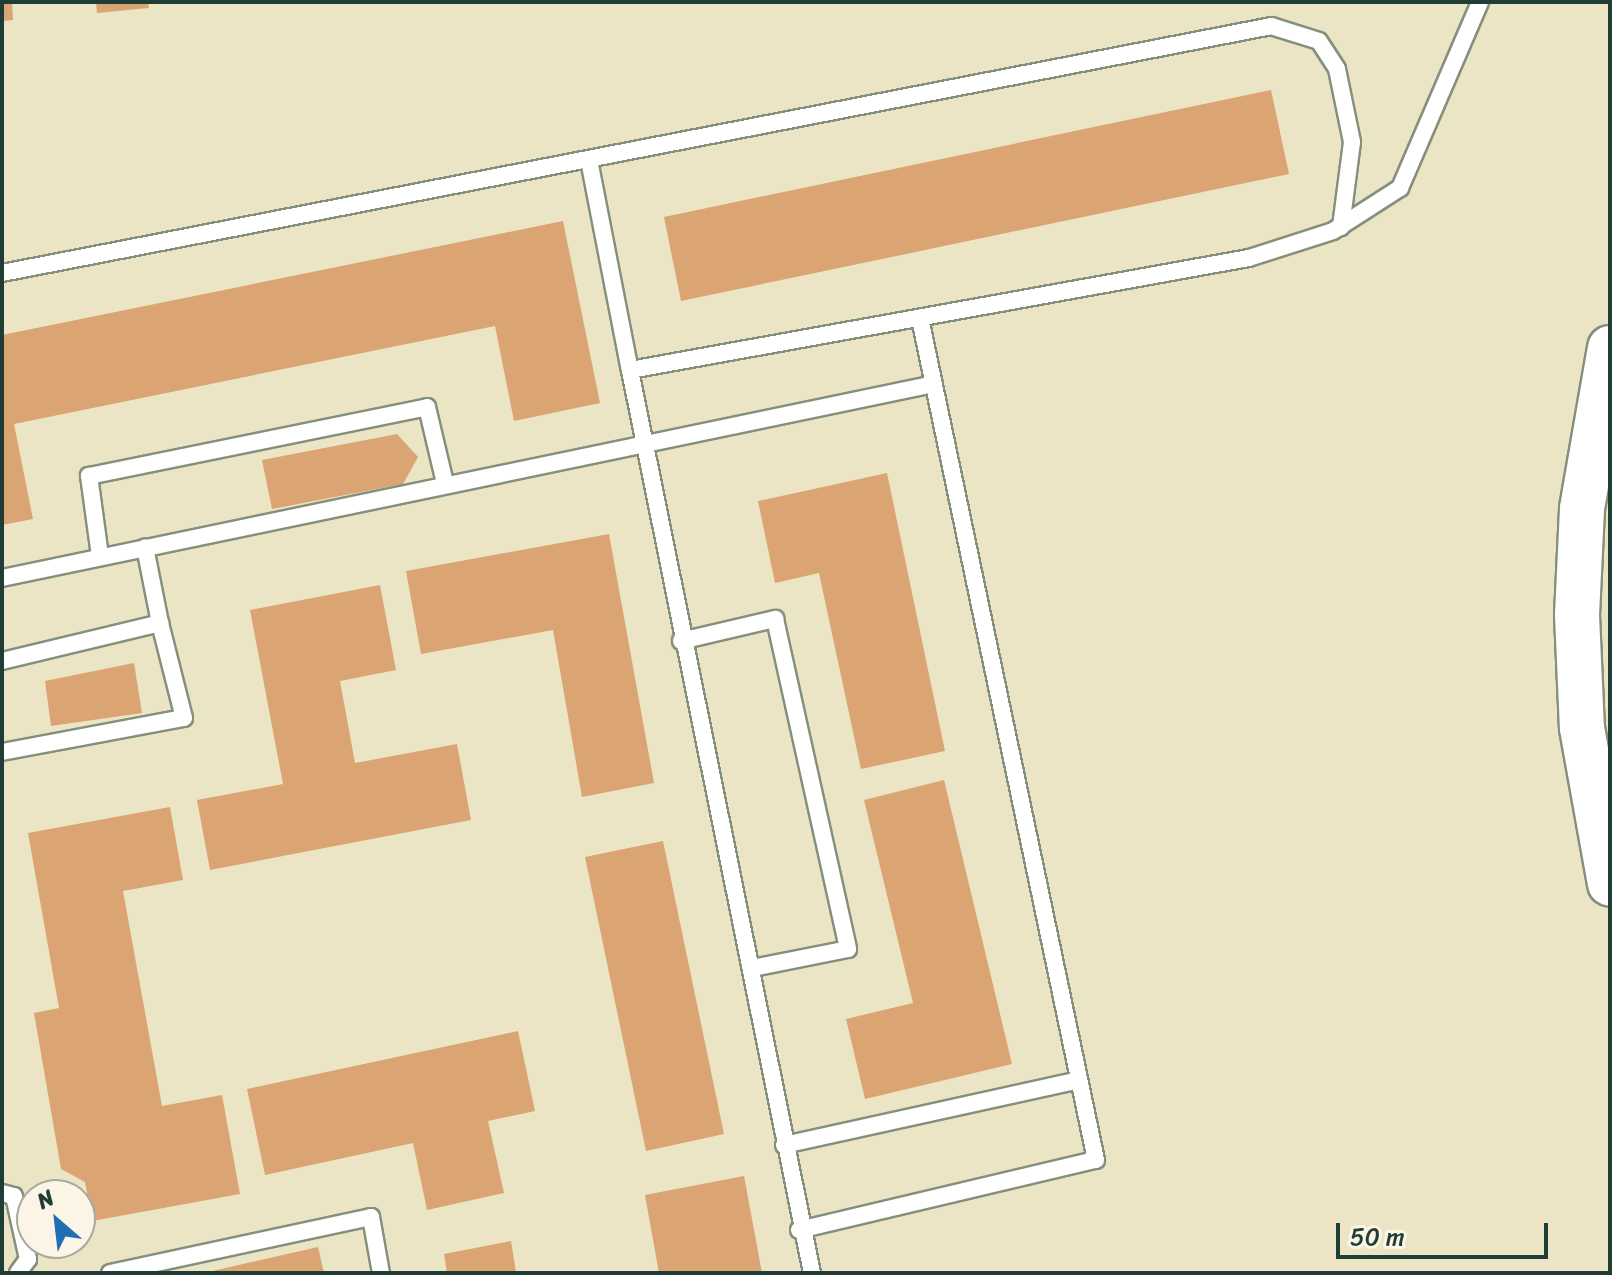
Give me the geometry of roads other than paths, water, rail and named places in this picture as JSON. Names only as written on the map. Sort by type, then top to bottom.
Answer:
[{"type":"highway","points":[[1610,348],[1582,509],[1577,615],[1582,728],[1610,884]]},
{"type":"lane","points":[[630,370],[1249,258],[1341,227],[1400,188],[1480,2]]},
{"type":"lane","points":[[2,273],[1271,26],[1319,41],[1337,69],[1352,142],[1341,227]]},
{"type":"lane","points":[[589,160],[681,641],[752,968],[799,1230],[812,1273]]},
{"type":"lane","points":[[799,1230],[1096,1160],[920,318]]},
{"type":"lane","points":[[2,578],[641,440],[934,384]]},
{"type":"lane","points":[[100,556],[89,476],[427,407],[445,483]]},
{"type":"lane","points":[[2,752],[184,718],[145,547]]},
{"type":"lane","points":[[681,641],[775,619],[848,949],[752,968]]},
{"type":"lane","points":[[2,661],[160,623]]},
{"type":"lane","points":[[784,1145],[1079,1080]]},
{"type":"lane","points":[[2,1193],[14,1196],[28,1259],[18,1273]]},
{"type":"lane","points":[[110,1273],[371,1217],[381,1273]]}]
